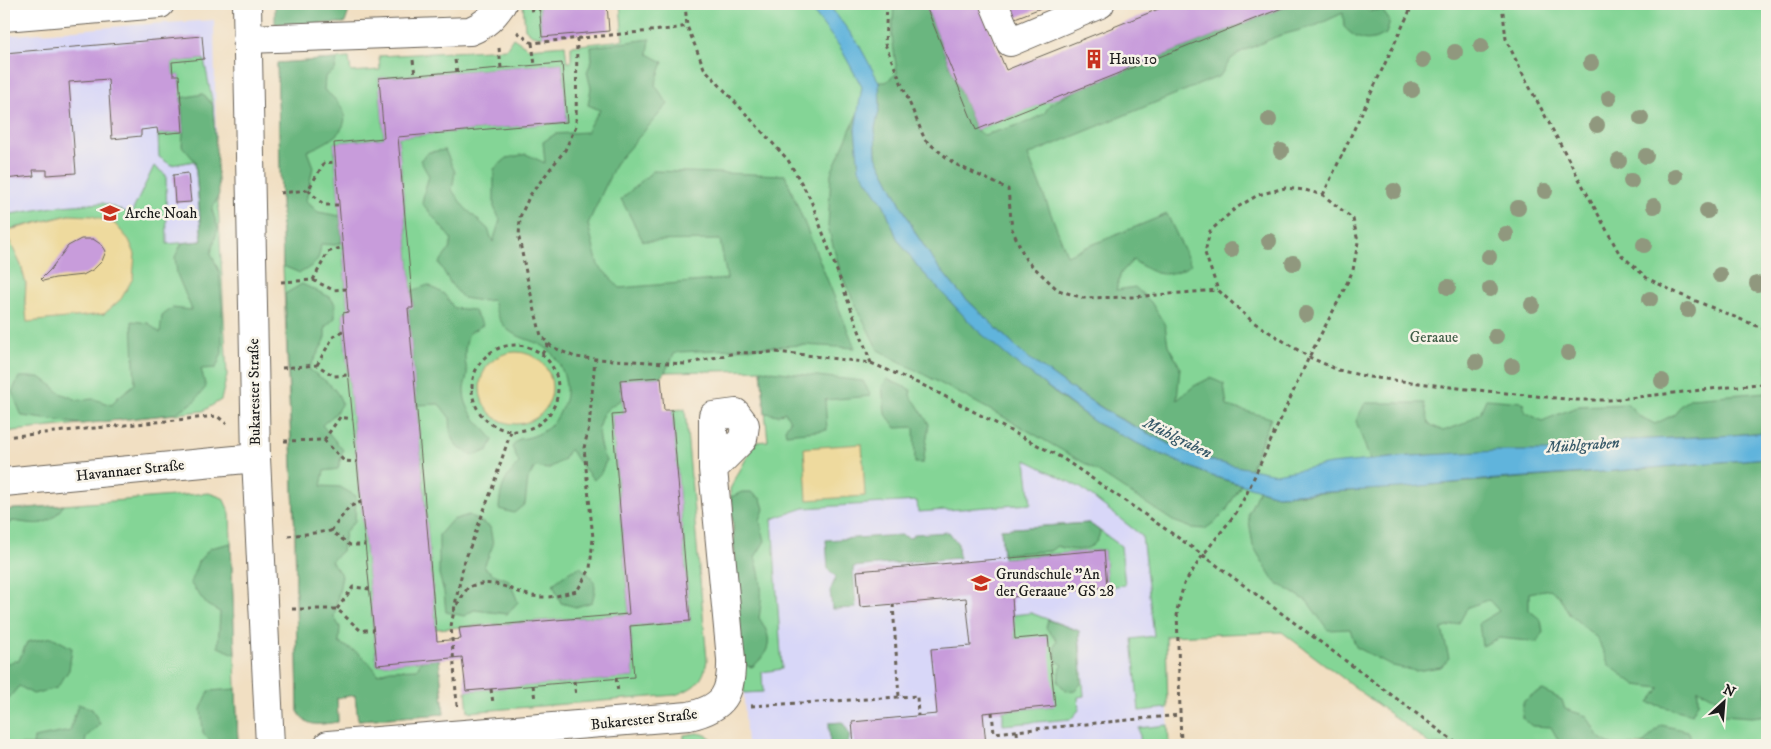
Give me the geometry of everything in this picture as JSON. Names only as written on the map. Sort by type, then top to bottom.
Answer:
[{"type":"street","points":[[4,18],[160,4]]},
{"type":"street","name":"Bukarester Straße","points":[[246,4],[256,458],[270,745]]},
{"type":"street","points":[[994,4],[1010,42],[1100,4]]},
{"type":"street","points":[[247,39],[470,31],[483,26],[498,10]]},
{"type":"street","name":"Havannaer Straße","points":[[4,482],[256,458]]},
{"type":"street","name":"Bukarester Straße","points":[[328,745],[689,716],[705,712],[717,706],[724,698],[732,672],[713,470]]},
{"type":"path","points":[[685,4],[687,26],[704,68],[788,160],[810,198],[871,363]]},
{"type":"path","points":[[887,4],[885,44],[925,140],[955,164],[1008,189],[1012,229],[1026,260],[1058,290],[1083,298],[1132,297],[1218,290]]},
{"type":"path","points":[[1323,194],[1413,4]]},
{"type":"path","points":[[1502,4],[1506,40],[1620,253],[1647,278],[1681,295],[1767,330]]},
{"type":"path","points":[[498,10],[532,43],[536,65]]},
{"type":"path","points":[[532,43],[671,30],[687,26]]},
{"type":"path","points":[[577,38],[576,126],[565,150],[530,195],[520,217],[519,238],[528,282],[541,336],[548,344],[575,356],[595,360],[686,364],[735,353],[775,352],[871,363],[929,388],[1062,458],[1203,554],[1460,745]]},
{"type":"path","points":[[498,42],[501,68]]},
{"type":"path","points":[[308,190],[324,163],[336,162]]},
{"type":"path","points":[[1181,745],[1178,610],[1184,584],[1203,554],[1236,513],[1246,495],[1309,357],[1353,270],[1358,242],[1353,219],[1323,194],[1286,188],[1258,196],[1236,208],[1210,231],[1205,253],[1218,290],[1253,322],[1309,357],[1338,370],[1368,377],[1467,390],[1575,400],[1609,400],[1767,383]]},
{"type":"path","points":[[274,194],[308,190],[324,205],[339,205]]},
{"type":"path","points":[[313,280],[328,252],[343,247]]},
{"type":"path","points":[[277,283],[313,280],[333,290],[346,289]]},
{"type":"path","points":[[317,365],[333,336],[344,330]]},
{"type":"path","points":[[510,344],[524,345],[538,350],[542,354],[548,359],[556,372],[559,386],[557,401],[550,414],[539,424],[526,430],[511,431],[497,428],[486,420],[477,408],[472,395],[472,381],[476,367],[485,356],[496,348],[510,344]]},
{"type":"path","points":[[542,354],[548,344]]},
{"type":"path","points":[[454,612],[468,587],[481,583],[499,584],[521,593],[546,597],[577,592],[586,577],[590,569],[593,538],[584,448],[589,427],[595,360]]},
{"type":"path","points":[[280,368],[317,365],[334,376],[348,375]]},
{"type":"path","points":[[4,437],[217,416],[228,425]]},
{"type":"path","points":[[324,440],[340,417],[352,419]]},
{"type":"path","points":[[458,710],[451,626],[464,563],[492,490],[511,431]]},
{"type":"path","points":[[283,442],[324,440],[344,461],[356,462]]},
{"type":"path","points":[[331,531],[349,507],[361,502]]},
{"type":"path","points":[[287,536],[331,531],[350,545],[365,545]]},
{"type":"path","points":[[337,609],[353,587],[370,589]]},
{"type":"path","points":[[892,604],[899,697]]},
{"type":"path","points":[[290,609],[337,609],[360,630],[374,630]]},
{"type":"path","points":[[745,706],[917,696],[918,716]]},
{"type":"path","points":[[992,712],[994,733],[1180,715]]},
{"type":"path","points":[[1017,731],[1018,745]]},
{"type":"shaded area","name":"Arche Noah","points":[[214,20],[220,390],[4,426],[4,36]]},
{"type":"shaded area","points":[[761,370],[887,379],[1085,483],[1164,552],[1169,745],[747,745],[730,489],[755,442],[768,441]]},
{"type":"green space","points":[[275,4],[344,4],[349,11],[345,23],[275,24]]},
{"type":"green space","points":[[523,4],[539,4],[542,37],[532,35],[525,29]]},
{"type":"green space","name":"Geraaue","points":[[620,4],[925,4],[976,130],[1292,4],[1767,4],[1767,745],[1431,745],[1282,632],[1166,636],[1168,708],[1139,711],[1132,639],[1154,636],[1142,536],[1081,488],[1026,460],[1031,504],[918,512],[917,501],[804,508],[772,519],[782,669],[762,672],[763,692],[744,693],[730,489],[755,442],[768,441],[761,370],[666,372],[661,377],[620,381],[624,414],[612,415],[629,614],[436,629],[408,308],[413,307],[398,137],[567,122],[562,63],[379,78],[384,138],[334,143],[348,312],[343,313],[344,330],[377,665],[439,659],[444,714],[358,720],[355,695],[337,698],[338,722],[315,724],[306,721],[298,711],[295,535],[283,266],[277,63],[349,58],[351,72],[380,70],[379,56],[506,49],[513,38],[528,48],[565,45],[567,62],[571,62],[571,46],[623,40]]},
{"type":"green space","points":[[894,4],[925,4],[976,130],[984,135],[1025,123],[1044,114],[1050,104],[1077,90],[1292,4],[1366,4],[1368,11],[1382,10],[1390,21],[1386,34],[1380,37],[1364,40],[1354,36],[1344,27],[1343,13],[1315,26],[1278,36],[1241,52],[1231,59],[1220,76],[1028,155],[1067,255],[1167,214],[1191,265],[1175,272],[1161,274],[1148,270],[1133,260],[1121,273],[1116,290],[1135,287],[1151,302],[1165,325],[1168,345],[1180,367],[1177,400],[1194,386],[1210,378],[1224,384],[1227,406],[1271,418],[1250,470],[1216,462],[1175,447],[1117,417],[1069,387],[1023,354],[958,291],[936,264],[916,234],[876,156],[875,128],[880,106],[879,82],[886,82],[897,73],[892,36]]},
{"type":"green space","points":[[650,39],[648,54],[663,62],[655,85],[668,104],[616,163],[588,224],[598,265],[620,288],[727,279],[720,240],[643,241],[621,199],[653,171],[785,175],[855,348],[803,345],[680,352],[674,354],[661,377],[620,381],[622,399],[603,414],[599,426],[601,450],[606,461],[601,473],[594,480],[570,449],[563,460],[548,469],[535,467],[528,479],[525,504],[514,513],[499,509],[504,483],[519,463],[512,447],[519,439],[531,437],[542,432],[552,424],[565,400],[566,385],[562,370],[549,350],[508,330],[498,316],[493,300],[481,301],[463,298],[451,284],[439,263],[449,250],[452,240],[422,203],[429,176],[420,160],[429,152],[445,150],[455,172],[452,190],[464,207],[488,229],[493,242],[500,220],[494,207],[494,169],[507,158],[526,154],[545,163],[543,142],[555,134],[587,132],[600,110],[588,105],[591,88],[587,72],[592,60],[591,47]]},
{"type":"green space","points":[[204,59],[213,105],[227,375],[221,400],[203,411],[4,432],[4,217],[11,214],[60,206],[103,203],[131,214],[154,166],[166,175],[167,244],[202,241],[195,161],[171,165],[159,157],[158,134],[183,132],[179,75],[173,75],[172,62]],"holes":[[[69,215],[104,314],[70,316],[25,302],[26,284],[21,265],[6,230]]]},
{"type":"green space","points":[[337,59],[335,70],[325,77],[324,90],[336,100],[343,110],[345,118],[343,126],[338,133],[319,146],[307,151],[313,167],[306,201],[318,212],[340,216],[342,242],[335,245],[321,244],[316,262],[300,273],[283,266],[277,63]]},
{"type":"green space","points":[[203,94],[213,105],[219,194],[212,210],[218,228],[211,253],[219,271],[222,307],[222,353],[216,368],[201,369],[206,387],[194,402],[174,414],[82,424],[22,416],[12,392],[19,377],[39,377],[60,393],[78,400],[94,399],[112,405],[117,398],[135,384],[132,321],[148,323],[160,333],[162,316],[172,308],[192,310],[177,274],[175,257],[182,243],[202,241],[195,161],[182,146],[181,98]]},
{"type":"green space","points":[[859,110],[855,129],[860,169],[884,205],[897,238],[918,267],[977,330],[1056,394],[1096,423],[1209,475],[1241,485],[1226,511],[1216,521],[1205,529],[1192,528],[1173,521],[1086,464],[1009,420],[878,350],[841,275],[828,227],[831,173]]},
{"type":"green space","points":[[302,284],[330,297],[335,304],[335,318],[325,327],[325,340],[309,369],[336,391],[342,403],[335,414],[322,425],[343,450],[338,469],[324,471],[321,486],[340,487],[356,496],[355,521],[345,532],[342,551],[331,561],[342,576],[334,617],[340,627],[339,643],[370,663],[378,674],[390,670],[417,669],[421,661],[439,659],[444,714],[358,720],[355,695],[337,698],[338,722],[310,723],[298,711],[295,535],[285,294]]},
{"type":"green space","points":[[428,285],[444,294],[454,308],[473,310],[483,325],[469,333],[467,338],[465,361],[467,373],[464,390],[470,411],[493,440],[488,450],[474,456],[457,447],[451,434],[450,418],[439,404],[416,405],[408,308],[413,307],[412,291]]},
{"type":"green space","points":[[761,370],[863,381],[871,396],[825,400],[827,430],[786,434],[785,429],[790,421],[785,412],[778,415],[765,413]]},
{"type":"green space","points":[[887,379],[911,390],[910,396],[929,424],[923,463],[915,463],[914,427],[896,428],[885,413],[882,386]]},
{"type":"green space","points":[[1767,392],[1767,432],[1630,440],[1559,451],[1411,456],[1370,460],[1356,421],[1365,403],[1424,403],[1429,424],[1443,431],[1463,424],[1480,413],[1486,399],[1523,402],[1525,412],[1542,421],[1579,406],[1628,404],[1639,416],[1655,424],[1675,414],[1681,405],[1691,398]]},
{"type":"green space","points":[[685,409],[707,660],[701,678],[688,690],[675,695],[468,712],[466,691],[634,677],[630,626],[690,621],[672,410]]},
{"type":"green space","points":[[1767,458],[1767,715],[1752,717],[1723,715],[1721,701],[1698,689],[1698,703],[1692,714],[1649,703],[1660,688],[1636,685],[1609,665],[1597,638],[1569,614],[1559,596],[1550,589],[1529,593],[1529,610],[1541,620],[1543,632],[1538,642],[1499,638],[1482,646],[1479,623],[1499,611],[1489,600],[1468,607],[1459,623],[1442,629],[1449,658],[1441,667],[1416,671],[1393,666],[1356,647],[1350,629],[1328,630],[1307,601],[1274,581],[1253,546],[1248,514],[1259,490],[1277,495],[1308,494]]},
{"type":"green space","points":[[742,492],[751,492],[761,499],[764,509],[760,521],[765,541],[755,557],[761,587],[759,618],[767,632],[768,644],[764,655],[752,667],[742,664],[731,497]]},
{"type":"green space","points":[[209,493],[223,498],[230,513],[238,745],[4,745],[4,510]]},
{"type":"green space","points":[[64,505],[58,513],[47,521],[35,524],[12,521],[4,528],[4,510]]},
{"type":"green space","points":[[469,515],[490,527],[493,545],[484,567],[493,574],[509,580],[518,602],[507,614],[474,610],[464,616],[446,612],[444,592],[439,574],[439,535],[452,520]]},
{"type":"green space","points":[[1089,523],[1121,546],[1125,585],[1107,587],[1104,550],[1003,558],[1001,529]]},
{"type":"green space","points":[[1089,523],[1100,531],[1095,543],[1090,547],[1077,550],[1057,546],[1050,551],[1003,554],[1001,529]]},
{"type":"green space","points":[[949,532],[958,544],[959,558],[853,567],[856,608],[832,609],[830,591],[836,577],[828,569],[826,540],[901,535],[910,538],[915,534]]},
{"type":"green space","points":[[231,543],[235,654],[218,647],[220,612],[207,605],[190,583],[198,562],[210,548]]},
{"type":"green space","points":[[580,567],[594,582],[595,590],[592,602],[576,607],[561,603],[553,584],[569,572]]},
{"type":"green space","points":[[1031,613],[1079,631],[1084,696],[1078,697],[1079,710],[1071,719],[1003,725],[1003,711],[1054,706],[1015,639],[1013,615]]},
{"type":"green space","points":[[1048,620],[1079,631],[1081,684],[1075,690],[1066,691],[1058,682],[1059,671],[1063,665],[1057,661],[1054,647],[1057,640],[1046,628]]},
{"type":"green space","points":[[52,637],[72,648],[69,670],[57,688],[33,694],[19,686],[4,704],[4,664],[19,660],[27,642]]},
{"type":"green space","points":[[236,689],[238,745],[215,745],[203,733],[201,709],[209,691]]},
{"type":"green space","points":[[1543,690],[1562,700],[1565,709],[1587,716],[1598,736],[1611,745],[1561,745],[1551,727],[1532,726],[1522,718],[1523,702]]},
{"type":"green space","points":[[78,704],[92,709],[100,724],[86,737],[85,745],[33,745],[34,738],[70,731]]},
{"type":"green space","points":[[842,722],[849,733],[847,745],[830,745],[829,723]]},
{"type":"green space","points":[[1168,725],[1169,745],[1141,745],[1139,728]]},
{"type":"green space","points":[[1661,725],[1688,731],[1694,745],[1642,745]]},
{"type":"green space","points":[[704,734],[718,745],[684,745],[684,735]]},
{"type":"sand","points":[[69,215],[92,216],[115,224],[129,240],[135,254],[133,278],[121,299],[104,314],[27,322],[26,284],[21,265],[5,231]]},
{"type":"sand","points":[[523,352],[542,362],[550,374],[552,388],[550,402],[542,414],[530,422],[509,424],[490,414],[482,402],[480,381],[490,362],[502,354]]},
{"type":"sand","points":[[862,444],[865,496],[807,500],[804,448]]},
{"type":"water","points":[[807,4],[828,4],[858,43],[879,82],[880,106],[875,128],[876,156],[916,234],[936,264],[958,291],[1023,354],[1069,387],[1116,417],[1175,447],[1216,462],[1276,474],[1331,464],[1411,456],[1497,451],[1559,451],[1630,440],[1767,432],[1767,458],[1400,488],[1277,495],[1209,475],[1149,449],[1096,423],[1013,361],[977,330],[918,267],[897,238],[884,205],[859,169],[855,129],[862,87],[840,47]]},
{"type":"building","points":[[539,4],[607,4],[609,31],[542,37]]},
{"type":"building","name":"Haus 10","points":[[925,4],[979,4],[1006,70],[1171,4],[1292,4],[976,130]]},
{"type":"building","points":[[1009,4],[1051,4],[1015,18]]},
{"type":"building","points":[[202,36],[204,59],[172,62],[173,75],[179,75],[183,132],[158,134],[157,128],[141,130],[141,136],[112,139],[108,79],[69,82],[76,173],[47,175],[47,170],[33,170],[34,176],[4,179],[4,53]]},
{"type":"building","points":[[562,63],[567,122],[398,137],[413,308],[408,308],[437,641],[461,639],[459,628],[629,614],[612,415],[624,414],[620,380],[661,377],[664,410],[672,410],[690,621],[630,626],[634,677],[466,691],[462,657],[377,665],[344,330],[343,313],[348,312],[334,143],[384,138],[379,78]]},
{"type":"building","points":[[188,173],[191,202],[175,203],[173,175]]},
{"type":"building","points":[[81,239],[93,239],[102,245],[106,251],[102,261],[94,269],[83,275],[43,281],[41,279],[68,246]]},
{"type":"building","points":[[1104,550],[1107,587],[1012,597],[1015,639],[1048,636],[1055,706],[983,713],[986,745],[854,745],[852,722],[937,714],[931,649],[971,646],[966,598],[860,607],[857,571]]},
{"type":"place","name":"Haus 10","points":[[1094,59]]},
{"type":"place","name":"Arche Noah","points":[[110,213]]},
{"type":"place","name":"Grundschule \"An der Geraaue\" GS 28","points":[[981,583]]},
{"type":"water label","name":"Mühlgraben","points":[[1178,437]]},
{"type":"water label","name":"Mühlgraben","points":[[1583,444]]}]
